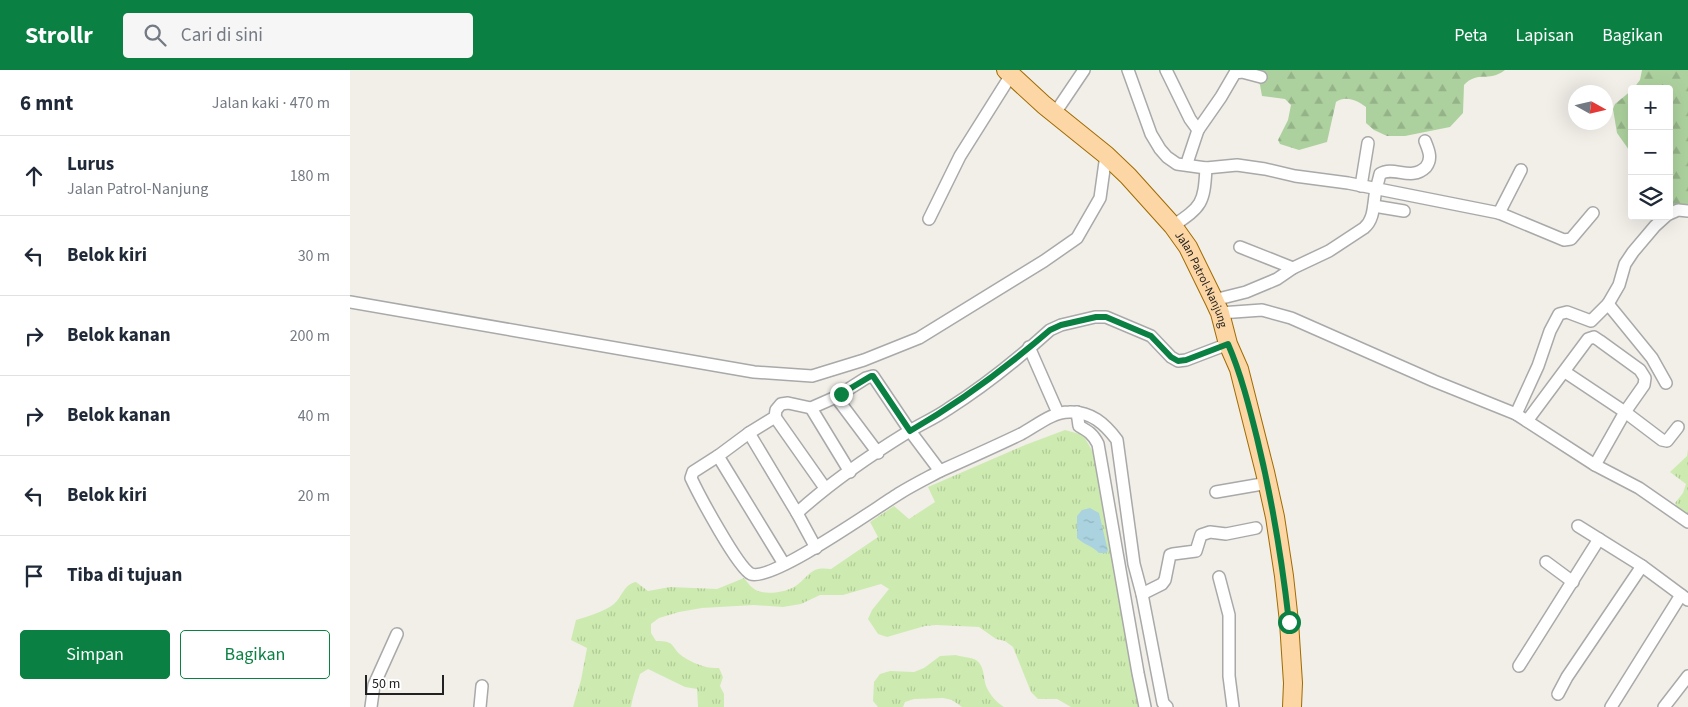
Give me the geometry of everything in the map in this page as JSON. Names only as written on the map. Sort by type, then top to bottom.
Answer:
[{"type":"main road","name":"Jalan Patrol-Nanjung","points":[[1008,72],[1106,155],[1128,176],[1173,226],[1192,256],[1217,306],[1228,344],[1239,369],[1275,517],[1284,576],[1293,683],[1292,707]]},
{"type":"street","points":[[1055,113],[1084,70]]},
{"type":"street","points":[[1128,70],[1151,134],[1160,149],[1177,164],[1206,168],[1237,165],[1265,169],[1500,213],[1564,240],[1571,239],[1593,213]]},
{"type":"street","points":[[1166,70],[1190,119],[1198,130]]},
{"type":"street","points":[[929,219],[960,156],[1008,72]]},
{"type":"street","points":[[1188,165],[1190,150],[1198,130],[1235,73],[1242,72],[1261,77]]},
{"type":"street","points":[[1217,306],[1277,279],[1292,268],[1329,251],[1364,228],[1369,224],[1380,174],[1382,172],[1418,173],[1428,164],[1430,158],[1429,149],[1425,141]]},
{"type":"street","points":[[1361,186],[1368,143]]},
{"type":"street","points":[[350,302],[754,372],[812,376],[864,360],[919,338],[1044,262],[1077,238],[1100,198],[1106,155]]},
{"type":"street","points":[[1173,226],[1199,205],[1205,192],[1206,168]]},
{"type":"street","points":[[1500,213],[1521,170]]},
{"type":"street","points":[[1374,206],[1404,212]]},
{"type":"street","points":[[1673,212],[1678,210],[1688,212]]},
{"type":"street","points":[[1516,414],[1538,366],[1550,331],[1560,314],[1567,312],[1591,321],[1608,304],[1619,285],[1625,264],[1633,252],[1662,220]]},
{"type":"street","points":[[1240,247],[1292,268]]},
{"type":"street","points":[[1608,304],[1652,358],[1666,383]]},
{"type":"street","points":[[1217,306],[1262,310],[1291,318],[1434,382],[1516,414],[1595,465],[1639,488],[1688,522]]},
{"type":"street","points":[[797,513],[825,488],[910,431],[948,409],[1050,330],[1061,325],[1096,317],[1117,320],[1151,336],[1171,357],[1178,361],[1186,360],[1228,344]]},
{"type":"street","points":[[1527,421],[1591,338],[1594,337],[1640,370],[1645,378],[1644,385],[1625,412],[1595,465]]},
{"type":"street","points":[[1627,360],[1636,339]]},
{"type":"street","points":[[1030,346],[1058,413]]},
{"type":"street","points":[[1565,372],[1625,412],[1662,440],[1666,441],[1670,438],[1678,427]]},
{"type":"street","points":[[825,488],[775,417],[776,410],[781,404],[788,403],[811,408],[836,397],[866,378],[873,376],[940,471]]},
{"type":"street","points":[[836,397],[878,453]]},
{"type":"street","points":[[811,408],[850,472]]},
{"type":"street","points":[[1077,412],[1079,426],[1090,432],[1098,444],[1145,707]]},
{"type":"street","points":[[775,417],[693,472],[691,478],[735,556],[750,574],[757,575],[816,548],[901,492],[940,471],[1022,433],[1058,413],[1077,412],[1094,417],[1117,440],[1134,564],[1142,594],[1163,703],[1167,707]]},
{"type":"street","points":[[750,433],[816,548]]},
{"type":"street","points":[[718,456],[784,564]]},
{"type":"street","points":[[1216,492],[1268,483]]},
{"type":"street","points":[[1578,526],[1642,566],[1684,597],[1611,707]]},
{"type":"street","points":[[1142,594],[1162,584],[1165,580],[1172,554],[1196,551],[1201,535],[1210,532],[1226,534],[1256,528]]},
{"type":"street","points":[[1519,666],[1599,539]]},
{"type":"street","points":[[1546,562],[1573,582]]},
{"type":"street","points":[[1558,694],[1567,677],[1642,566]]},
{"type":"street","points":[[1219,577],[1229,615],[1229,676],[1233,707]]},
{"type":"street","points":[[371,707],[374,685],[397,634]]},
{"type":"street","points":[[1664,707],[1688,676]]},
{"type":"street","points":[[480,707],[482,686]]},
{"type":"green space","points":[[1252,70],[1505,70],[1493,76],[1474,78],[1464,85],[1463,113],[1450,127],[1405,136],[1387,136],[1374,130],[1366,123],[1366,107],[1356,101],[1344,99],[1336,102],[1327,142],[1299,150],[1280,144],[1278,140],[1288,120],[1291,105],[1285,99],[1262,96],[1260,85]]},
{"type":"green space","points":[[1642,70],[1688,70],[1688,207],[1673,206],[1673,85],[1636,85],[1640,80]]},
{"type":"green space","points":[[1628,93],[1628,149],[1617,133],[1613,109],[1615,104]]},
{"type":"green space","points":[[1065,430],[1083,435],[1096,457],[1138,707],[1071,707],[1057,699],[1038,699],[1031,692],[1013,647],[1005,641],[996,639],[979,627],[936,625],[925,626],[887,637],[878,634],[868,619],[872,610],[889,589],[881,584],[843,595],[820,595],[801,604],[783,607],[754,605],[702,608],[679,612],[659,618],[651,624],[651,633],[656,641],[670,643],[678,653],[695,663],[709,668],[719,668],[723,677],[720,686],[724,694],[724,707],[698,707],[697,689],[685,687],[648,669],[640,674],[631,707],[573,707],[581,680],[587,648],[571,640],[576,620],[596,614],[610,607],[632,583],[636,582],[648,591],[670,587],[717,589],[744,578],[750,586],[758,591],[773,593],[784,591],[797,585],[815,570],[831,569],[878,537],[870,522],[894,506],[909,519],[935,502],[928,487],[1025,445]]},
{"type":"green space","points":[[1688,449],[1688,516],[1678,510],[1675,503],[1683,493],[1686,484],[1670,472],[1687,456]]},
{"type":"green space","points":[[956,655],[972,658],[979,663],[988,689],[998,703],[1004,707],[962,707],[952,700],[943,698],[914,699],[905,702],[903,707],[878,707],[873,701],[874,682],[880,674],[890,671],[914,672],[924,668],[940,656]]},
{"type":"water","points":[[1090,508],[1099,513],[1108,551],[1106,553],[1099,553],[1077,538],[1077,516],[1082,510]]},
{"type":"route","points":[[841,394],[873,376],[910,431],[948,409],[988,381],[1050,330],[1061,325],[1096,317],[1117,320],[1151,336],[1171,357],[1178,361],[1186,360],[1228,344],[1239,369],[1275,517],[1289,622]]}]
